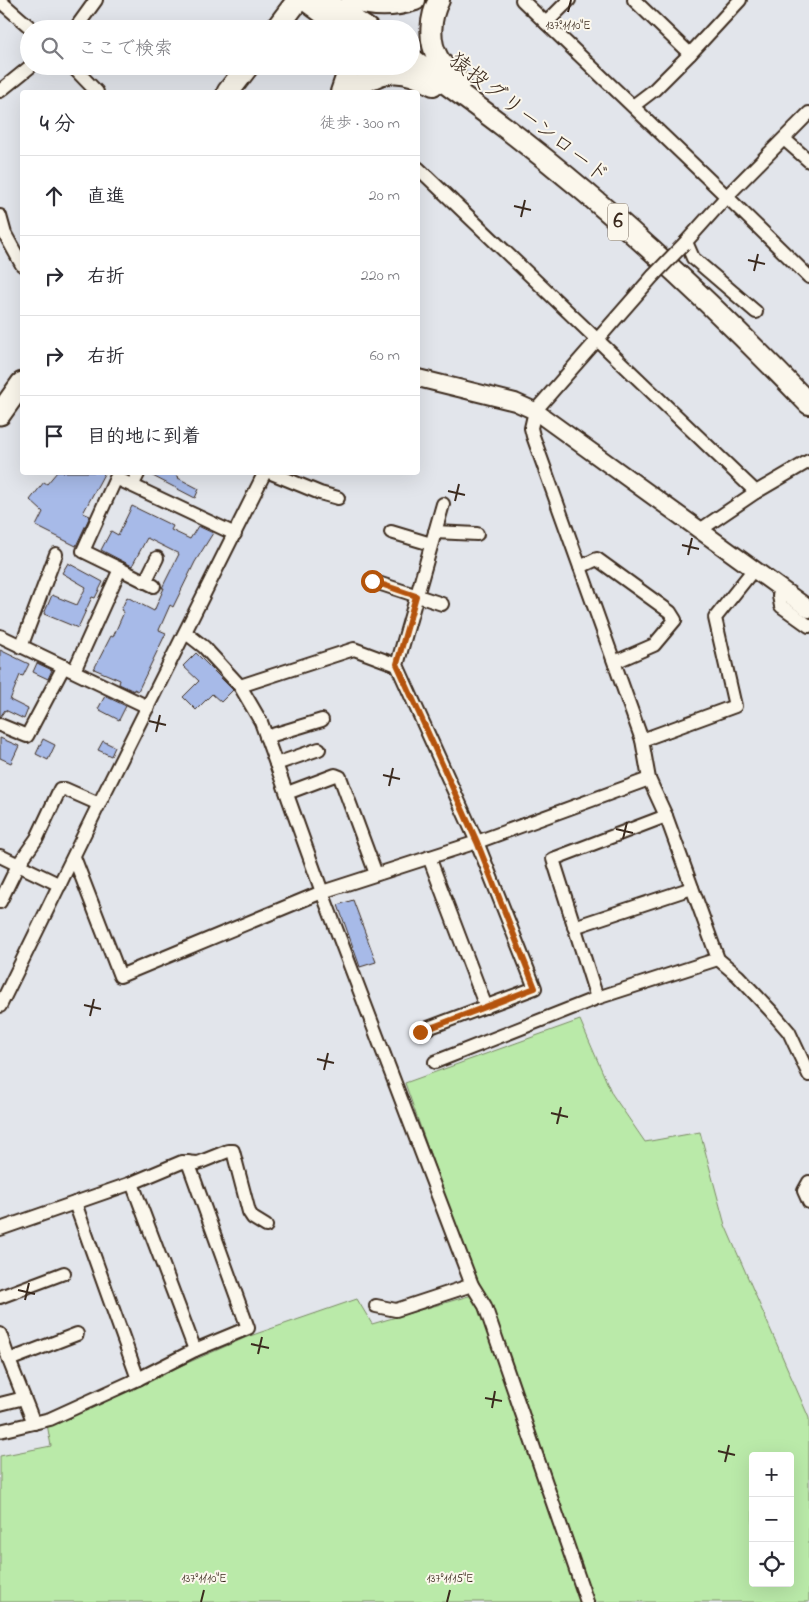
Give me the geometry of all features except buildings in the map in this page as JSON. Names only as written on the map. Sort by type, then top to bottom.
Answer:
[{"type":"highway","points":[[287,20],[310,1]]},
{"type":"highway","points":[[230,90],[241,75]]},
{"type":"highway","points":[[0,414],[20,386]]},
{"type":"main road","points":[[352,0],[372,6],[402,4],[415,0]]},
{"type":"main road","points":[[439,0],[432,25],[434,47],[438,59],[454,76],[571,177],[592,199]]},
{"type":"main road","points":[[310,1],[330,20]]},
{"type":"main road","points":[[310,1],[349,20]]},
{"type":"main road","name":"猿投グリーンロード","points":[[420,65],[504,127],[592,199],[679,276],[772,365],[809,404]]},
{"type":"main road","points":[[342,90],[349,75]]},
{"type":"main road","points":[[355,90],[370,78],[378,75]]},
{"type":"main road","points":[[413,75],[450,95],[554,167]]},
{"type":"street","points":[[82,20],[96,0]]},
{"type":"street","points":[[522,0],[809,277]]},
{"type":"street","points":[[546,23],[568,0]]},
{"type":"street","points":[[634,0],[690,54]]},
{"type":"street","points":[[633,106],[654,90],[740,0]]},
{"type":"street","points":[[0,1],[22,20]]},
{"type":"street","points":[[0,91],[20,75]]},
{"type":"street","points":[[81,75],[96,90]]},
{"type":"street","points":[[809,113],[727,196],[596,340],[536,411],[531,428],[642,740],[649,779],[666,816],[718,959],[738,976],[788,1032],[809,1075]]},
{"type":"street","points":[[784,139],[809,162]]},
{"type":"street","points":[[420,170],[756,492]]},
{"type":"street","points":[[0,216],[5,234],[20,261]]},
{"type":"street","points":[[685,243],[693,258],[756,312]]},
{"type":"street","points":[[420,378],[516,402],[536,411],[809,609]]},
{"type":"street","points":[[700,530],[756,492],[809,461]]},
{"type":"street","points":[[133,484],[138,475]]},
{"type":"street","points":[[0,1006],[264,475]]},
{"type":"street","points":[[276,475],[320,493],[338,498]]},
{"type":"street","points":[[157,558],[149,584],[83,551],[116,478],[133,484],[235,534]]},
{"type":"street","points":[[420,1032],[535,988],[477,842],[397,664],[443,504]]},
{"type":"street","points":[[391,532],[431,544]]},
{"type":"street","points":[[435,532],[477,534]]},
{"type":"street","points":[[21,646],[56,554]]},
{"type":"street","points":[[580,566],[597,559],[670,612],[675,620],[654,645],[615,662]]},
{"type":"street","points":[[0,726],[27,736],[69,669],[120,569]]},
{"type":"street","points":[[642,740],[735,706],[715,618],[754,569]]},
{"type":"street","points":[[372,581],[442,604]]},
{"type":"street","points":[[783,590],[779,596],[781,606],[809,626]]},
{"type":"street","points":[[186,633],[204,647],[240,686],[261,722],[322,892],[472,1285],[485,1306],[587,1602]]},
{"type":"street","points":[[0,636],[148,707]]},
{"type":"street","points":[[240,686],[354,649],[397,664]]},
{"type":"street","points":[[266,737],[322,720]]},
{"type":"street","points":[[276,764],[319,749]]},
{"type":"street","points":[[287,793],[335,775],[340,777],[376,874]]},
{"type":"street","points":[[74,857],[120,976],[322,892],[477,842],[649,779]]},
{"type":"street","points":[[0,902],[18,865],[37,838],[60,788],[99,804]]},
{"type":"street","points":[[597,998],[553,859],[666,816]]},
{"type":"street","points":[[0,856],[60,885]]},
{"type":"street","points":[[428,857],[486,1007]]},
{"type":"street","points":[[574,927],[692,888]]},
{"type":"street","points":[[435,1062],[597,998],[718,959]]},
{"type":"street","points":[[0,1229],[132,1183],[182,1162],[198,1163],[228,1150],[233,1151],[249,1212],[253,1218],[266,1226]]},
{"type":"street","points":[[0,1431],[50,1419],[138,1379],[195,1350],[248,1328],[188,1162]]},
{"type":"street","points":[[809,1182],[804,1191],[809,1202]]},
{"type":"street","points":[[132,1183],[195,1350]]},
{"type":"street","points":[[76,1203],[138,1379]]},
{"type":"street","points":[[0,1297],[64,1273]]},
{"type":"street","points":[[376,1306],[396,1310],[472,1285]]},
{"type":"street","points":[[0,1334],[8,1360],[34,1424]]},
{"type":"street","points":[[8,1360],[77,1334]]},
{"type":"street","points":[[0,1404],[24,1398]]},
{"type":"green space","points":[[580,1020],[612,1094],[645,1142],[700,1132],[725,1225],[809,1418],[809,1602],[0,1602],[0,1456],[51,1446],[47,1424],[247,1337],[357,1299],[372,1324],[479,1293],[405,1083]]},
{"type":"route","points":[[372,581],[416,596],[397,664],[477,842],[535,988],[420,1032]]}]
